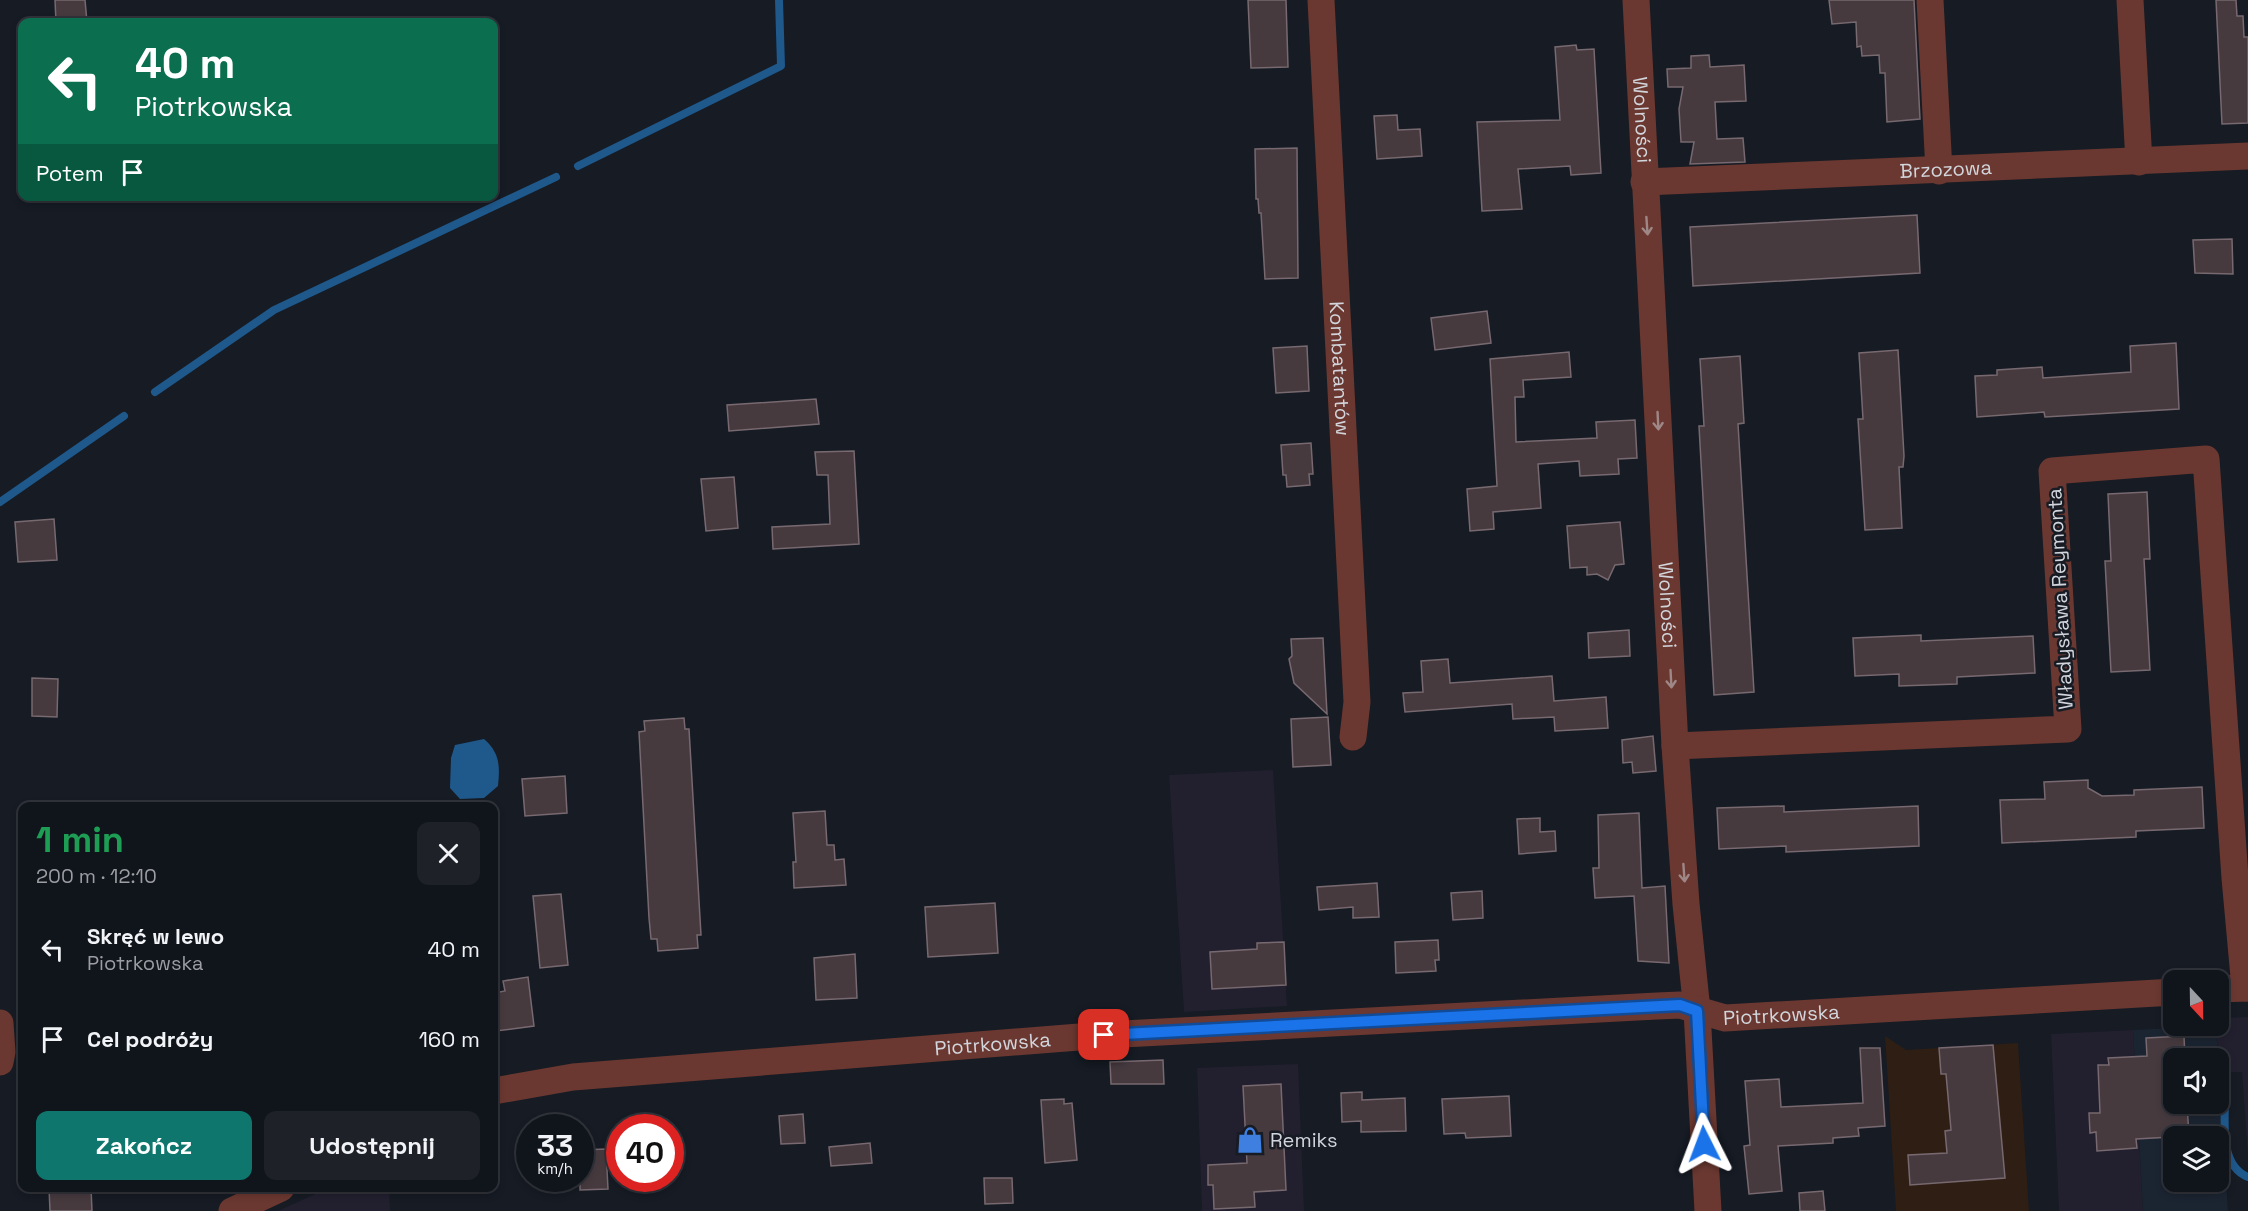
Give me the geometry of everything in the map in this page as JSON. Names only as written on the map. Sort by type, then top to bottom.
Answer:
[{"type":"street","name":"Kombatantów","points":[[1321,0],[1357,702],[1353,737]]},
{"type":"street","name":"Wolności","points":[[1636,0],[1675,746],[1686,904],[1697,1011],[1708,1211]]},
{"type":"street","points":[[1930,0],[1940,171]]},
{"type":"street","points":[[2130,0],[2139,162]]},
{"type":"street","name":"Brzozowa","points":[[1644,182],[2248,156]]},
{"type":"street","name":"Władysława Reymonta","points":[[1675,746],[2068,729],[2052,471],[2206,459],[2235,878],[2237,988]]},
{"type":"street","name":"Piotrkowska","points":[[498,1090],[573,1077],[1104,1035],[1680,1005],[1725,1018],[2163,993]]},
{"type":"street","points":[[0,1023],[2,1052],[0,1062]]},
{"type":"street","points":[[232,1211],[272,1192]]},
{"type":"shaded area","points":[[1273,770],[1287,1006],[1184,1012],[1169,775]]},
{"type":"shaded area","points":[[2248,1017],[2248,1157],[2242,1072],[2229,1073],[2229,1048],[2217,1048],[2217,1036],[2229,1036],[2229,1018]]},
{"type":"shaded area","points":[[2163,1029],[2163,1036],[2217,1036],[2217,1048],[2163,1048],[2163,1114],[2222,1114],[2222,1126],[2163,1126],[2163,1192],[2227,1192],[2228,1211],[2143,1211],[2133,1030]]},
{"type":"shaded area","points":[[2133,1030],[2143,1211],[2059,1211],[2051,1034]]},
{"type":"shaded area","points":[[1885,1036],[1906,1050],[2018,1043],[2029,1211],[1896,1211]]},
{"type":"shaded area","name":"Remiks","points":[[1298,1064],[1304,1211],[1202,1211],[1197,1068]]},
{"type":"shaded area","points":[[319,1192],[389,1192],[390,1211],[278,1211]]},
{"type":"water","points":[[484,739],[493,749],[498,760],[498,786],[484,798],[460,799],[450,788],[451,758],[455,745]]},
{"type":"building","points":[[55,0],[85,0],[87,18],[56,18]]},
{"type":"building","points":[[1248,0],[1286,0],[1288,67],[1251,68]]},
{"type":"building","points":[[1829,0],[1914,0],[1920,119],[1887,122],[1885,73],[1880,73],[1879,55],[1862,56],[1861,46],[1857,47],[1856,22],[1832,24]]},
{"type":"building","points":[[2216,0],[2236,0],[2237,16],[2243,16],[2244,37],[2248,37],[2248,123],[2222,124]]},
{"type":"building","points":[[1576,45],[1577,50],[1594,49],[1601,173],[1571,175],[1570,166],[1518,169],[1522,209],[1482,211],[1477,122],[1560,120],[1555,47]]},
{"type":"building","points":[[1709,55],[1710,67],[1744,65],[1746,101],[1715,102],[1717,139],[1743,138],[1745,162],[1690,164],[1694,142],[1681,142],[1679,109],[1683,87],[1668,87],[1667,69],[1691,68],[1691,56]]},
{"type":"building","points":[[1397,115],[1398,130],[1420,129],[1422,156],[1377,159],[1374,116]]},
{"type":"building","points":[[1297,148],[1298,278],[1265,279],[1261,213],[1259,213],[1258,199],[1256,199],[1255,149]]},
{"type":"building","points":[[1917,215],[1920,273],[1693,286],[1690,227]]},
{"type":"building","points":[[2232,239],[2233,274],[2195,273],[2193,240]]},
{"type":"building","points":[[1487,311],[1491,343],[1435,350],[1431,318]]},
{"type":"building","points":[[2176,343],[2179,409],[2045,417],[2044,412],[1977,417],[1975,376],[1997,375],[1997,370],[2042,367],[2043,378],[2131,372],[2130,346]]},
{"type":"building","points":[[1307,346],[1309,391],[1276,393],[1273,348]]},
{"type":"building","points":[[1898,350],[1904,456],[1903,467],[1899,467],[1902,528],[1865,530],[1858,419],[1863,419],[1859,353]]},
{"type":"building","points":[[1569,352],[1571,377],[1523,380],[1524,397],[1515,397],[1516,442],[1597,438],[1596,422],[1635,420],[1637,458],[1618,459],[1619,474],[1580,476],[1579,461],[1538,464],[1541,508],[1493,512],[1494,529],[1470,531],[1467,489],[1497,486],[1490,359]]},
{"type":"building","points":[[1740,356],[1744,423],[1738,424],[1754,692],[1714,695],[1699,426],[1704,426],[1700,359]]},
{"type":"building","points":[[816,399],[819,424],[729,431],[727,405]]},
{"type":"building","points":[[1311,443],[1313,474],[1309,474],[1310,485],[1287,487],[1286,475],[1283,475],[1281,445]]},
{"type":"building","points":[[854,451],[859,544],[773,549],[772,527],[830,524],[828,475],[817,475],[815,452]]},
{"type":"building","points":[[734,477],[738,528],[706,531],[701,479]]},
{"type":"building","points":[[2147,492],[2150,559],[2144,559],[2150,670],[2111,672],[2105,561],[2111,561],[2108,494]]},
{"type":"building","points":[[54,519],[57,560],[18,562],[15,522]]},
{"type":"building","points":[[1620,522],[1624,564],[1615,565],[1608,580],[1597,574],[1587,575],[1587,567],[1570,568],[1567,526]]},
{"type":"building","points":[[1629,630],[1630,656],[1589,658],[1588,633]]},
{"type":"building","points":[[1921,635],[1921,641],[2033,636],[2035,673],[1957,677],[1957,684],[1899,686],[1899,674],[1855,676],[1853,638]]},
{"type":"building","points":[[1323,638],[1327,714],[1294,683],[1289,659],[1292,656],[1291,639]]},
{"type":"building","points":[[1448,659],[1450,683],[1552,676],[1554,701],[1606,697],[1608,728],[1555,731],[1554,717],[1513,719],[1512,704],[1405,712],[1403,693],[1423,692],[1421,661]]},
{"type":"building","points":[[32,678],[58,679],[57,717],[32,716]]},
{"type":"building","points":[[1328,717],[1331,765],[1293,767],[1291,719]]},
{"type":"building","points":[[684,718],[685,729],[689,729],[701,935],[697,935],[698,948],[658,951],[657,939],[651,939],[649,918],[639,732],[645,731],[644,721]]},
{"type":"building","points":[[1653,736],[1656,771],[1633,773],[1632,762],[1623,763],[1622,740]]},
{"type":"building","points":[[565,776],[567,813],[525,816],[522,779]]},
{"type":"building","points":[[2088,780],[2088,788],[2102,796],[2134,795],[2134,790],[2202,787],[2204,828],[2136,831],[2136,837],[2002,843],[2000,800],[2045,799],[2044,782]]},
{"type":"building","points":[[1784,806],[1784,812],[1918,806],[1919,846],[1786,852],[1786,846],[1719,849],[1717,808]]},
{"type":"building","points":[[825,811],[827,845],[834,845],[835,860],[844,859],[846,885],[794,888],[793,862],[796,862],[793,813]]},
{"type":"building","points":[[1639,813],[1642,888],[1665,886],[1669,963],[1638,961],[1634,896],[1595,898],[1593,868],[1599,868],[1598,815]]},
{"type":"building","points":[[1540,818],[1540,832],[1555,831],[1556,851],[1519,854],[1517,819]]},
{"type":"building","points":[[1377,883],[1379,917],[1353,918],[1353,907],[1319,910],[1317,887]]},
{"type":"building","points":[[1482,891],[1483,918],[1453,920],[1451,893]]},
{"type":"building","points":[[561,894],[568,965],[540,968],[533,896]]},
{"type":"building","points":[[995,903],[998,953],[928,957],[925,907]]},
{"type":"building","points":[[1438,940],[1439,960],[1435,960],[1436,971],[1396,973],[1395,942]]},
{"type":"building","points":[[1284,942],[1286,985],[1212,989],[1210,952],[1257,949],[1257,943]]},
{"type":"building","points":[[855,954],[857,998],[816,1000],[814,958]]},
{"type":"building","points":[[528,977],[534,1026],[498,1031],[498,992],[505,991],[503,981]]},
{"type":"building","points":[[2184,1036],[2185,1048],[2163,1048],[2163,1114],[2188,1114],[2188,1126],[2163,1126],[2163,1137],[2136,1139],[2137,1148],[2097,1151],[2096,1132],[2090,1133],[2089,1113],[2100,1113],[2098,1065],[2109,1065],[2108,1058],[2147,1056],[2146,1038]]},
{"type":"building","points":[[1993,1045],[2005,1178],[1910,1185],[1908,1155],[1947,1153],[1945,1131],[1951,1130],[1946,1074],[1941,1074],[1939,1048]]},
{"type":"building","points":[[1860,1048],[1880,1048],[1885,1126],[1858,1128],[1859,1136],[1833,1138],[1833,1143],[1778,1146],[1782,1191],[1749,1194],[1744,1146],[1750,1145],[1745,1081],[1779,1079],[1781,1107],[1863,1103]]},
{"type":"building","points":[[1163,1060],[1164,1084],[1111,1084],[1110,1062]]},
{"type":"building","points":[[1281,1084],[1286,1190],[1254,1192],[1255,1207],[1214,1209],[1213,1185],[1208,1185],[1208,1165],[1247,1163],[1243,1086]]},
{"type":"building","points":[[1362,1092],[1362,1100],[1405,1098],[1406,1131],[1361,1132],[1361,1121],[1342,1122],[1341,1093]]},
{"type":"building","points":[[1509,1096],[1511,1136],[1466,1138],[1465,1133],[1444,1134],[1442,1099]]},
{"type":"building","points":[[1064,1099],[1064,1104],[1072,1103],[1077,1160],[1045,1163],[1041,1100]]},
{"type":"building","points":[[803,1114],[805,1143],[781,1144],[779,1116]]},
{"type":"building","points":[[870,1143],[872,1163],[831,1166],[829,1147]]},
{"type":"building","points":[[594,1149],[606,1149],[606,1189],[594,1190]]},
{"type":"building","points":[[984,1178],[1012,1178],[1013,1203],[985,1204]]},
{"type":"building","points":[[1823,1191],[1825,1211],[1800,1211],[1799,1193]]},
{"type":"building","points":[[49,1192],[91,1192],[92,1211],[50,1211]]},
{"type":"waterway","points":[[578,166],[781,66],[779,0]]},
{"type":"waterway","points":[[155,392],[274,310],[556,177]]},
{"type":"waterway","points":[[0,502],[124,416]]},
{"type":"waterway","points":[[2225,1114],[2225,1139],[2231,1162],[2238,1171],[2248,1177]]},
{"type":"place","name":"Remiks","points":[[1250,1140]]},
{"type":"route","points":[[1104,1035],[1680,1005],[1697,1011],[1704,1144]]}]
